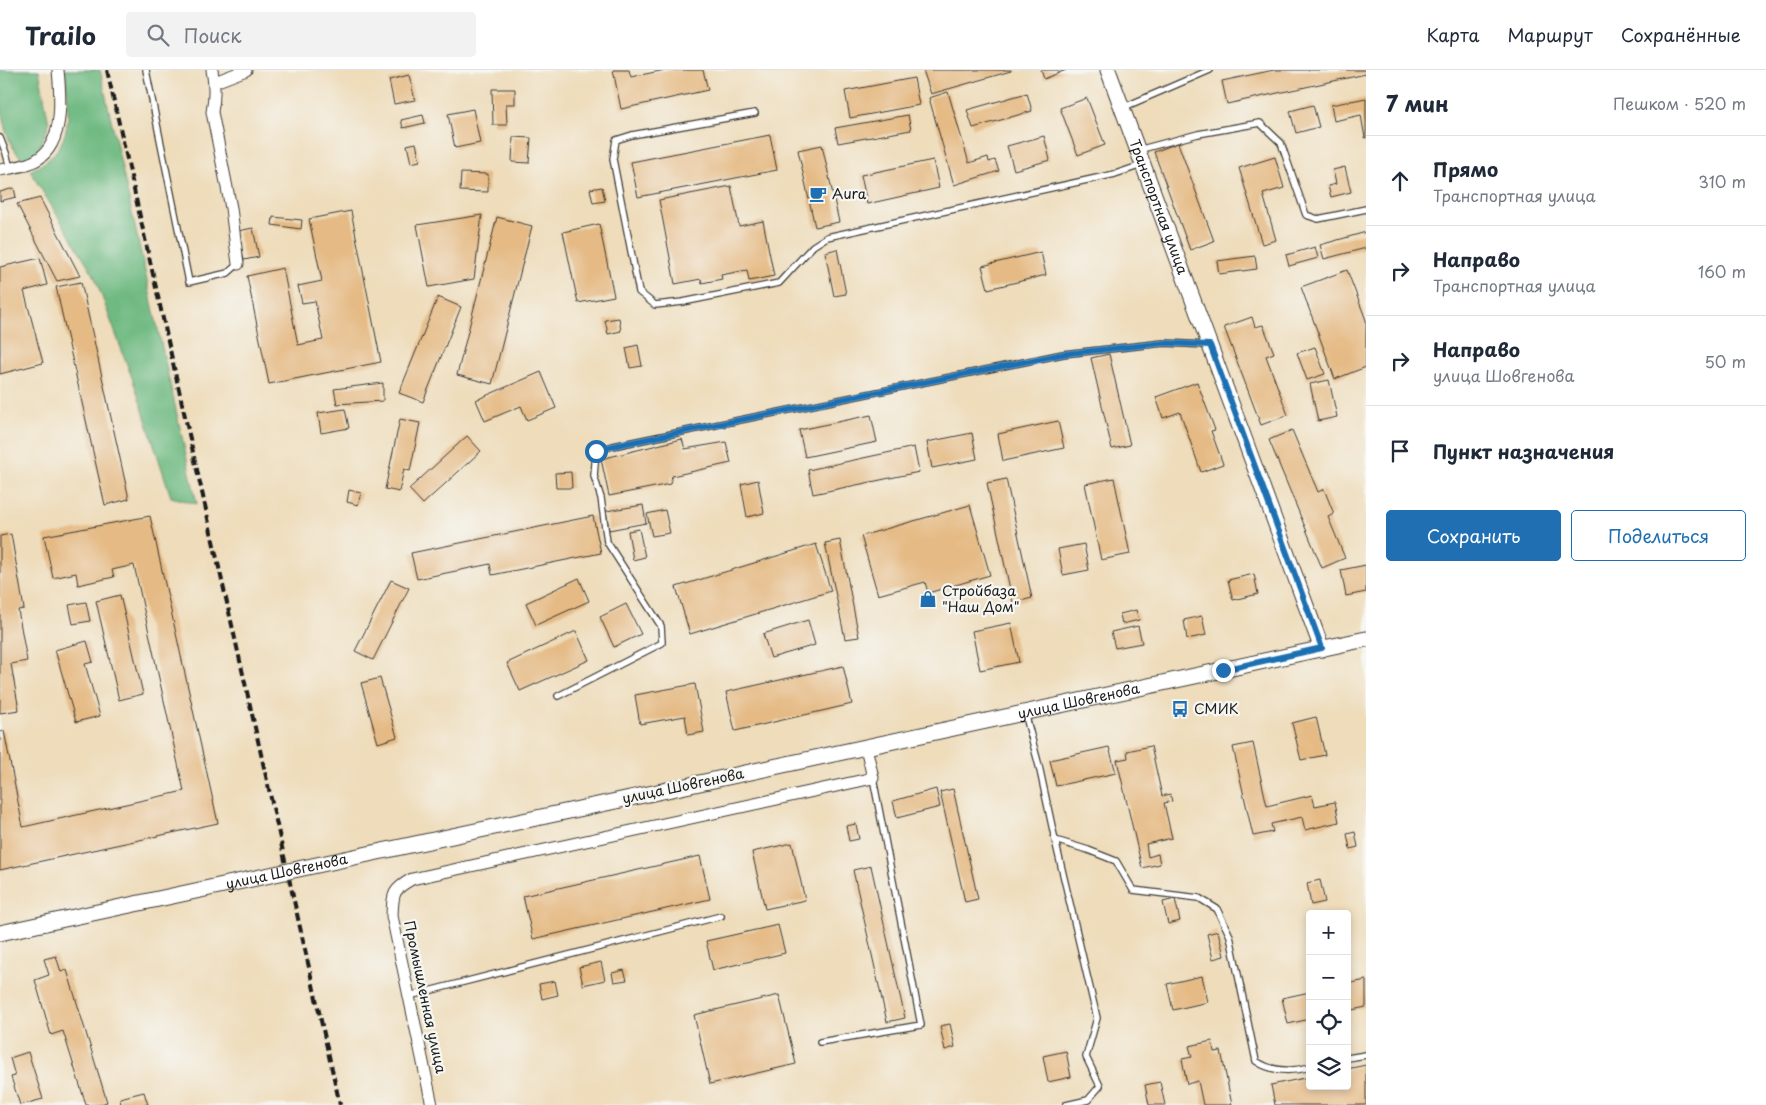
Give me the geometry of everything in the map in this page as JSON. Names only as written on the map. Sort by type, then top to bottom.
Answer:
[{"type":"street","points":[[5,169],[31,163],[41,156],[52,143],[58,125],[60,94],[58,70]]},
{"type":"street","points":[[238,264],[231,208],[212,112],[215,98],[214,76],[246,70]]},
{"type":"street","name":"Транспортная улица","points":[[1108,70],[1322,648]]},
{"type":"street","name":"улица Шовгенова","points":[[0,933],[1366,639]]},
{"type":"street","points":[[866,747],[873,778]]},
{"type":"street","name":"Промышленная улица","points":[[432,1105],[392,916],[392,896],[399,887],[412,879],[873,778]]},
{"type":"lane","points":[[146,70],[189,282],[228,273],[238,264]]},
{"type":"lane","points":[[1122,108],[1210,70]]},
{"type":"lane","points":[[756,113],[632,135],[616,140],[613,159],[639,292],[655,305],[683,302],[779,283],[813,246],[827,237],[1106,176],[1143,165]]},
{"type":"lane","points":[[1138,150],[1198,134],[1260,123],[1281,143],[1306,215],[1318,219],[1366,209]]},
{"type":"lane","points":[[0,138],[6,152],[5,169]]},
{"type":"lane","points":[[558,696],[662,643],[661,626],[607,542],[601,498],[594,476],[596,451],[1063,354],[1164,343],[1210,345]]},
{"type":"lane","points":[[1025,713],[1097,1018],[1086,1057],[1100,1086],[1088,1100],[1066,1105]]},
{"type":"lane","points":[[820,1042],[922,1025],[873,778]]},
{"type":"lane","points":[[1055,840],[1116,861],[1133,890],[1199,898],[1217,909],[1230,936],[1256,1061],[1264,1067],[1294,1071],[1306,1068]]},
{"type":"lane","points":[[409,996],[721,916]]},
{"type":"lane","points":[[1351,1057],[1366,1055]]},
{"type":"green space","points":[[0,70],[39,70],[49,124],[34,156],[23,160],[15,151],[10,141],[3,119],[0,95]]},
{"type":"green space","points":[[65,70],[100,70],[197,504],[171,497],[135,386],[94,275],[30,171],[50,158],[58,149],[67,128],[68,105]]},
{"type":"building","points":[[613,70],[629,70],[631,77],[665,70],[703,70],[708,90],[621,109]]},
{"type":"building","points":[[923,70],[1011,70],[1011,71],[931,94]]},
{"type":"building","points":[[1041,70],[1066,70],[1044,79]]},
{"type":"building","points":[[1274,70],[1366,70],[1366,74],[1227,104],[1222,81]]},
{"type":"building","points":[[409,75],[415,100],[394,104],[389,80]]},
{"type":"building","points":[[914,78],[919,105],[850,118],[845,91]]},
{"type":"building","points":[[492,89],[515,89],[515,104],[506,104],[507,125],[493,125]]},
{"type":"building","points":[[948,92],[969,163],[988,157],[989,162],[995,160],[999,171],[954,185],[929,98]]},
{"type":"building","points":[[1027,93],[1032,111],[973,128],[967,110]]},
{"type":"building","points":[[1087,98],[1105,145],[1078,155],[1060,108]]},
{"type":"building","points":[[1366,98],[1365,138],[1361,115],[1334,121],[1331,105]]},
{"type":"building","points":[[1313,105],[1319,127],[1296,133],[1290,111]]},
{"type":"building","points":[[473,109],[480,143],[455,148],[448,114]]},
{"type":"building","points":[[423,115],[425,123],[403,128],[401,120]]},
{"type":"building","points":[[908,115],[911,130],[838,143],[835,128]]},
{"type":"building","points":[[770,135],[777,170],[638,197],[631,162]]},
{"type":"building","points":[[1044,136],[1050,160],[1014,170],[1007,146]]},
{"type":"building","points":[[513,137],[531,138],[529,163],[512,162]]},
{"type":"building","points":[[416,143],[420,161],[411,163],[407,145]]},
{"type":"building","points":[[1178,143],[1214,241],[1190,250],[1154,152]]},
{"type":"building","points":[[822,145],[839,222],[815,227],[798,150]]},
{"type":"building","points":[[1275,157],[1284,188],[1263,194],[1276,240],[1262,244],[1239,168]]},
{"type":"building","points":[[933,160],[939,188],[867,204],[861,175]]},
{"type":"building","points":[[1345,167],[1351,192],[1331,197],[1328,186],[1336,184],[1333,170]]},
{"type":"building","points":[[461,173],[488,174],[488,192],[460,191]]},
{"type":"building","points":[[731,186],[739,226],[763,221],[774,276],[749,281],[747,270],[721,275],[722,279],[702,283],[701,279],[675,284],[659,200]]},
{"type":"building","points":[[602,187],[605,201],[593,203],[590,189]]},
{"type":"building","points":[[14,188],[16,197],[0,201],[0,192]]},
{"type":"building","points":[[40,198],[80,276],[57,281],[17,204]]},
{"type":"building","points":[[351,211],[381,362],[269,384],[247,276],[283,268],[298,345],[323,340],[315,301],[302,303],[298,286],[322,281],[309,219]]},
{"type":"building","points":[[482,215],[474,279],[429,287],[417,225]]},
{"type":"building","points":[[273,217],[302,220],[301,229],[272,225]]},
{"type":"building","points":[[497,217],[532,226],[492,384],[457,375]]},
{"type":"building","points":[[599,224],[614,296],[578,303],[563,232]]},
{"type":"building","points":[[253,228],[259,257],[244,260],[238,231]]},
{"type":"building","points":[[1366,232],[1366,248],[1324,259],[1320,245]]},
{"type":"building","points":[[1315,247],[1318,258],[1289,266],[1286,255]]},
{"type":"building","points":[[837,249],[846,294],[834,296],[825,252]]},
{"type":"building","points":[[1041,252],[1046,275],[988,289],[982,266]]},
{"type":"building","points":[[1255,256],[1257,269],[1219,274],[1217,261]]},
{"type":"building","points":[[40,258],[47,285],[24,291],[43,363],[0,374],[0,267]]},
{"type":"building","points":[[1347,270],[1366,320],[1366,367],[1335,379],[1301,287]]},
{"type":"building","points":[[81,282],[129,499],[105,505],[56,287]]},
{"type":"building","points":[[438,297],[461,307],[423,402],[399,393]]},
{"type":"building","points":[[1252,317],[1255,327],[1263,325],[1274,353],[1266,356],[1288,415],[1261,425],[1224,327]]},
{"type":"building","points":[[619,318],[621,331],[608,334],[605,320]]},
{"type":"building","points":[[638,345],[642,366],[630,368],[626,348]]},
{"type":"building","points":[[1315,347],[1325,374],[1307,380],[1297,353]]},
{"type":"building","points":[[1109,354],[1130,445],[1112,449],[1091,358]]},
{"type":"building","points":[[541,372],[556,408],[527,420],[521,406],[485,421],[476,400]]},
{"type":"building","points":[[1329,380],[1337,417],[1318,421],[1310,384]]},
{"type":"building","points":[[1197,382],[1215,430],[1211,431],[1223,464],[1201,472],[1180,412],[1163,418],[1156,397]]},
{"type":"building","points":[[383,383],[383,401],[337,404],[334,389]]},
{"type":"building","points":[[345,409],[349,428],[321,433],[318,413]]},
{"type":"building","points":[[871,415],[877,442],[805,457],[799,430]]},
{"type":"building","points":[[400,419],[420,423],[410,471],[404,469],[399,492],[385,489]]},
{"type":"building","points":[[1058,421],[1064,448],[1003,461],[998,434]]},
{"type":"building","points":[[1292,430],[1318,492],[1324,489],[1334,514],[1328,517],[1345,558],[1322,568],[1269,440]]},
{"type":"building","points":[[972,433],[977,459],[932,468],[927,442]]},
{"type":"building","points":[[467,436],[481,451],[423,504],[409,489]]},
{"type":"building","points":[[682,439],[685,449],[726,442],[731,463],[672,476],[670,484],[609,496],[601,459]]},
{"type":"building","points":[[914,447],[919,472],[813,494],[808,470]]},
{"type":"building","points":[[571,472],[572,488],[556,488],[555,473]]},
{"type":"building","points":[[1114,478],[1130,554],[1101,560],[1085,484]]},
{"type":"building","points":[[1006,479],[1032,598],[1013,603],[987,483]]},
{"type":"building","points":[[758,480],[764,513],[747,517],[741,484]]},
{"type":"building","points":[[349,490],[361,493],[358,505],[347,502]]},
{"type":"building","points":[[643,505],[646,523],[609,530],[606,511]]},
{"type":"building","points":[[970,505],[990,575],[928,593],[925,582],[878,595],[861,536]]},
{"type":"building","points":[[665,510],[670,533],[652,536],[647,514]]},
{"type":"building","points":[[150,516],[218,823],[0,870],[0,732],[4,731],[23,827],[184,791],[134,565],[112,570],[114,577],[78,585],[76,573],[53,578],[44,536]]},
{"type":"building","points":[[593,516],[601,553],[492,575],[490,564],[417,579],[411,553]]},
{"type":"building","points":[[639,529],[645,557],[633,560],[628,531]]},
{"type":"building","points":[[11,534],[24,609],[18,610],[27,661],[11,664],[19,710],[0,713],[0,536]]},
{"type":"building","points":[[840,540],[859,637],[845,639],[825,543]]},
{"type":"building","points":[[816,544],[831,591],[690,634],[676,587]]},
{"type":"building","points":[[1084,544],[1089,570],[1063,575],[1058,549]]},
{"type":"building","points":[[1366,565],[1366,592],[1346,596],[1341,570]]},
{"type":"building","points":[[1254,574],[1258,594],[1233,600],[1228,580]]},
{"type":"building","points":[[579,578],[589,601],[536,625],[526,603]]},
{"type":"building","points":[[391,580],[409,588],[373,660],[355,651]]},
{"type":"building","points":[[120,595],[143,694],[119,700],[96,601]]},
{"type":"building","points":[[86,602],[90,621],[73,624],[69,605]]},
{"type":"building","points":[[626,604],[641,634],[614,647],[600,617]]},
{"type":"building","points":[[1136,610],[1139,620],[1122,624],[1120,614]]},
{"type":"building","points":[[1202,616],[1206,635],[1187,639],[1184,620]]},
{"type":"building","points":[[808,620],[815,645],[771,658],[763,634]]},
{"type":"building","points":[[1011,623],[1019,662],[980,670],[972,631]]},
{"type":"building","points":[[1138,626],[1142,643],[1115,648],[1111,632]]},
{"type":"building","points":[[576,631],[589,660],[520,691],[507,663]]},
{"type":"building","points":[[87,641],[93,662],[85,664],[100,716],[76,722],[55,650]]},
{"type":"building","points":[[843,666],[852,704],[735,731],[726,692]]},
{"type":"building","points":[[380,678],[397,737],[378,743],[361,683]]},
{"type":"building","points":[[695,684],[704,732],[688,735],[685,716],[640,724],[635,695]]},
{"type":"building","points":[[1316,717],[1325,755],[1301,760],[1292,723]]},
{"type":"building","points":[[1253,743],[1267,806],[1312,795],[1315,806],[1335,802],[1339,822],[1305,830],[1302,817],[1271,824],[1273,832],[1253,836],[1233,747]]},
{"type":"building","points":[[1151,746],[1162,796],[1170,794],[1172,801],[1164,803],[1172,838],[1146,844],[1148,857],[1158,854],[1160,864],[1142,868],[1117,760],[1128,758],[1127,751]]},
{"type":"building","points":[[1109,747],[1116,773],[1056,786],[1050,760]]},
{"type":"building","points":[[936,789],[940,807],[897,818],[893,801]]},
{"type":"building","points":[[953,789],[978,899],[965,902],[940,792]]},
{"type":"building","points":[[856,824],[859,839],[849,841],[846,826]]},
{"type":"building","points":[[1355,832],[1358,847],[1350,849],[1347,834]]},
{"type":"building","points":[[792,843],[805,900],[765,909],[752,852]]},
{"type":"building","points":[[700,856],[710,899],[533,939],[523,896]]},
{"type":"building","points":[[871,866],[905,1018],[887,1022],[853,870]]},
{"type":"building","points":[[1320,880],[1325,902],[1311,905],[1307,883]]},
{"type":"building","points":[[1175,899],[1180,921],[1168,924],[1163,902]]},
{"type":"building","points":[[778,925],[785,953],[713,970],[706,941]]},
{"type":"building","points":[[1218,931],[1224,956],[1213,959],[1207,934]]},
{"type":"building","points":[[56,956],[61,972],[67,970],[107,1102],[98,1105],[86,1105],[63,1031],[51,1035],[35,980],[49,975],[44,959]]},
{"type":"building","points":[[601,962],[605,980],[583,985],[579,967]]},
{"type":"building","points":[[624,970],[627,980],[614,982],[612,973]]},
{"type":"building","points":[[1202,976],[1208,1002],[1173,1010],[1167,984]]},
{"type":"building","points":[[1366,980],[1366,1007],[1351,1010],[1351,983]]},
{"type":"building","points":[[555,981],[558,995],[542,999],[539,984]]},
{"type":"building","points":[[1306,993],[1306,1020],[1288,1024],[1282,998]]},
{"type":"building","points":[[779,995],[796,1064],[710,1084],[694,1015]]},
{"type":"building","points":[[950,1024],[955,1047],[945,1050],[940,1026]]},
{"type":"building","points":[[1212,1041],[1214,1052],[1221,1051],[1232,1105],[1203,1105],[1198,1081],[1187,1084],[1182,1059],[1192,1057],[1189,1046]]},
{"type":"building","points":[[1066,1051],[1071,1077],[1048,1082],[1043,1056]]},
{"type":"building","points":[[28,1052],[43,1099],[20,1105],[11,1077],[15,1076],[10,1058]]},
{"type":"building","points":[[1366,1065],[1366,1105],[1275,1105],[1271,1085],[1306,1078],[1306,1090],[1351,1090],[1351,1068]]},
{"type":"building","points":[[1160,1082],[1165,1105],[1149,1105],[1145,1085]]},
{"type":"building","points":[[144,1092],[148,1105],[121,1105],[120,1098]]},
{"type":"railway","points":[[107,70],[340,1105]]},
{"type":"place","name":"Aura","points":[[818,194]]},
{"type":"place","name":"Стройбаза \"Наш Дом\"","points":[[928,599]]},
{"type":"place","name":"СМИК","points":[[1180,709]]},
{"type":"route","points":[[596,451],[1063,354],[1164,343],[1210,345],[1322,648],[1223,670]]}]
